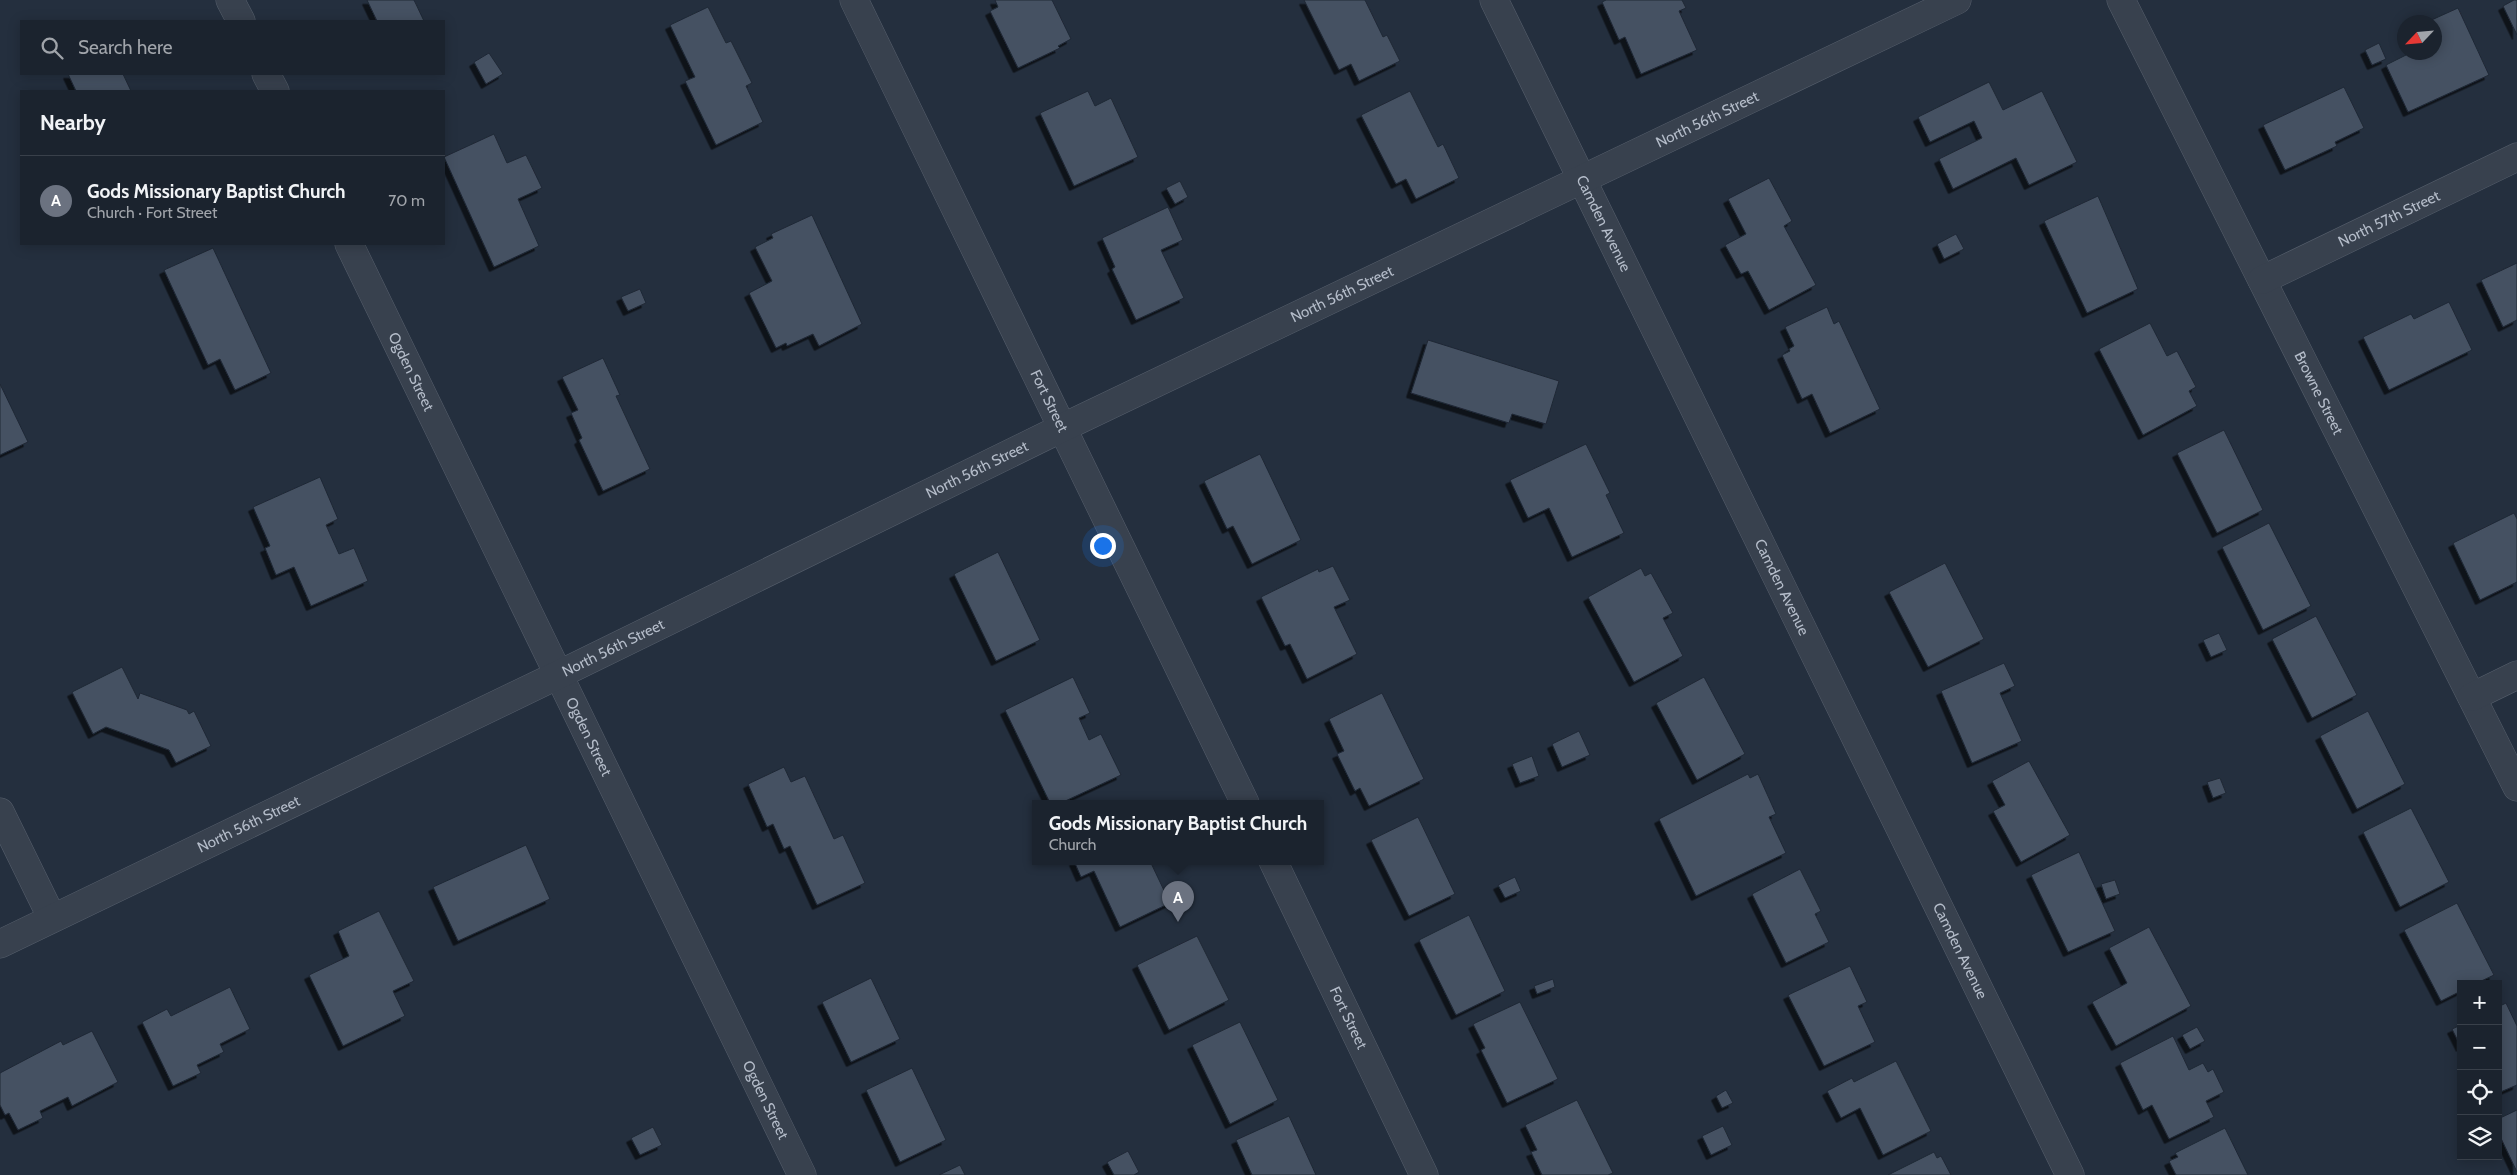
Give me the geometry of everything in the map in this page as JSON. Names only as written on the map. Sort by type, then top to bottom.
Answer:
[{"type":"street","points":[[230,0],[240,20]]},
{"type":"street","name":"Fort Street","points":[[854,0],[1064,427],[1244,800]]},
{"type":"street","name":"Camden Avenue","points":[[1494,0],[2070,1175]]},
{"type":"street","name":"North 56th Street","points":[[0,944],[558,675],[1064,427],[1957,0]]},
{"type":"street","name":"Browne Street","points":[[2121,0],[2517,787]]},
{"type":"street","points":[[267,75],[274,90]]},
{"type":"street","name":"North 57th Street","points":[[2262,280],[2517,157]]},
{"type":"street","name":"Ogden Street","points":[[348,245],[802,1175]]},
{"type":"street","points":[[2472,697],[2517,676]]},
{"type":"street","points":[[0,812],[52,918]]},
{"type":"street","name":"Fort Street","points":[[1275,865],[1424,1175]]},
{"type":"building","points":[[367,0],[414,0],[424,20],[377,20]]},
{"type":"building","points":[[995,0],[1052,0],[1071,39],[1058,46],[1060,48],[1018,68],[990,11],[998,7]]},
{"type":"building","points":[[1304,0],[1365,0],[1383,37],[1387,35],[1400,61],[1359,81],[1351,64],[1339,70]]},
{"type":"building","points":[[1606,0],[1682,0],[1686,8],[1679,11],[1697,50],[1641,74],[1625,37],[1619,40],[1602,2]]},
{"type":"building","points":[[2517,0],[2517,35],[2503,6]]},
{"type":"building","points":[[708,7],[726,43],[731,41],[752,83],[746,86],[763,122],[716,145],[685,81],[695,77],[670,25]]},
{"type":"building","points":[[2458,8],[2489,75],[2408,112],[2386,65],[2397,60],[2442,60],[2442,15]]},
{"type":"building","points":[[2379,43],[2386,59],[2372,65],[2365,50]]},
{"type":"building","points":[[489,53],[503,74],[486,84],[474,62]]},
{"type":"building","points":[[68,75],[123,75],[131,90],[76,90]]},
{"type":"building","points":[[1989,82],[2003,110],[2042,91],[2077,162],[2029,185],[2016,158],[1953,189],[1939,159],[1982,138],[1974,121],[1930,142],[1918,117]]},
{"type":"building","points":[[2344,87],[2364,128],[2335,142],[2337,146],[2285,170],[2263,125]]},
{"type":"building","points":[[1088,91],[1095,106],[1111,98],[1138,157],[1074,186],[1040,113]]},
{"type":"building","points":[[1410,91],[1438,147],[1443,144],[1459,178],[1416,199],[1406,179],[1396,184],[1361,115]]},
{"type":"building","points":[[494,134],[507,163],[526,155],[542,188],[518,199],[539,246],[494,267],[445,157]]},
{"type":"building","points":[[1769,178],[1792,221],[1784,226],[1816,285],[1769,310],[1748,271],[1741,274],[1725,245],[1746,234],[1728,199]]},
{"type":"building","points":[[1180,181],[1188,197],[1175,204],[1166,188]]},
{"type":"building","points":[[2098,196],[2138,289],[2087,313],[2044,221]]},
{"type":"building","points":[[1168,207],[1183,240],[1161,250],[1184,298],[1136,320],[1112,269],[1115,267],[1102,238]]},
{"type":"building","points":[[812,215],[862,324],[819,346],[813,334],[787,346],[786,343],[776,348],[749,293],[772,281],[755,247],[773,238],[771,234]]},
{"type":"building","points":[[1956,234],[1964,249],[1944,259],[1937,244]]},
{"type":"building","points":[[213,248],[271,373],[235,390],[220,359],[208,365],[164,270]]},
{"type":"building","points":[[2517,263],[2517,320],[2503,327],[2481,280]]},
{"type":"building","points":[[640,289],[646,303],[628,311],[621,297]]},
{"type":"building","points":[[2449,302],[2472,350],[2389,390],[2363,337],[2411,314],[2414,319]]},
{"type":"building","points":[[1827,307],[1834,324],[1839,321],[1880,409],[1830,433],[1812,394],[1802,399],[1782,355],[1790,351],[1789,349],[1794,346],[1785,327]]},
{"type":"building","points":[[2150,323],[2167,356],[2177,351],[2196,387],[2189,391],[2197,406],[2143,435],[2099,349]]},
{"type":"building","points":[[1428,340],[1559,381],[1546,424],[1512,414],[1509,423],[1411,393]]},
{"type":"building","points":[[603,358],[620,395],[616,396],[650,469],[603,491],[579,440],[582,438],[571,413],[578,410],[562,377]]},
{"type":"building","points":[[0,384],[28,442],[0,455]]},
{"type":"building","points":[[2224,430],[2263,510],[2217,533],[2177,453]]},
{"type":"building","points":[[1586,444],[1610,493],[1606,495],[1624,533],[1572,557],[1549,508],[1528,518],[1510,480]]},
{"type":"building","points":[[1260,454],[1301,540],[1252,564],[1233,526],[1227,529],[1204,481]]},
{"type":"building","points":[[320,477],[338,519],[326,525],[339,554],[354,548],[368,581],[311,606],[294,567],[276,575],[265,548],[270,546],[253,507]]},
{"type":"building","points":[[2514,513],[2517,519],[2517,582],[2480,600],[2453,543]]},
{"type":"building","points":[[2269,523],[2311,606],[2263,630],[2222,547]]},
{"type":"building","points":[[998,552],[1040,640],[996,661],[954,574]]},
{"type":"building","points":[[1945,563],[1984,639],[1928,667],[1889,592]]},
{"type":"building","points":[[1333,566],[1350,600],[1334,607],[1357,654],[1307,679],[1290,644],[1285,646],[1261,597],[1318,569],[1319,572]]},
{"type":"building","points":[[1641,568],[1645,576],[1651,573],[1673,613],[1663,618],[1683,656],[1634,682],[1588,597]]},
{"type":"building","points":[[2316,616],[2357,695],[2312,718],[2272,639]]},
{"type":"building","points":[[2219,633],[2227,650],[2211,657],[2203,640]]},
{"type":"building","points":[[2004,663],[2015,686],[2000,693],[2022,741],[1972,763],[1941,691]]},
{"type":"building","points":[[122,667],[138,699],[140,693],[187,710],[189,714],[194,711],[211,746],[176,763],[169,750],[106,727],[93,734],[72,692]]},
{"type":"building","points":[[1073,677],[1090,713],[1079,718],[1089,740],[1101,734],[1121,775],[1067,800],[1049,800],[1005,710]]},
{"type":"building","points":[[1704,677],[1745,754],[1697,780],[1656,703]]},
{"type":"building","points":[[1382,693],[1424,779],[1369,806],[1360,788],[1355,791],[1337,754],[1344,751],[1329,719]]},
{"type":"building","points":[[2368,711],[2405,784],[2357,809],[2320,736]]},
{"type":"building","points":[[1579,731],[1590,755],[1562,767],[1552,744]]},
{"type":"building","points":[[1532,756],[1539,776],[1520,783],[1512,764]]},
{"type":"building","points":[[2029,761],[2070,835],[2021,862],[1993,811],[2005,805],[1992,781]]},
{"type":"building","points":[[784,767],[791,782],[805,776],[834,839],[843,835],[865,883],[817,905],[790,846],[784,849],[773,824],[767,827],[748,784]]},
{"type":"building","points":[[1748,774],[1750,778],[1758,774],[1776,814],[1769,817],[1786,853],[1696,896],[1659,819]]},
{"type":"building","points":[[2220,778],[2226,793],[2213,798],[2207,782]]},
{"type":"building","points":[[2411,808],[2449,882],[2400,907],[2363,832]]},
{"type":"building","points":[[1418,817],[1455,894],[1409,916],[1371,840]]},
{"type":"building","points":[[526,845],[550,899],[458,941],[433,887]]},
{"type":"building","points":[[2079,852],[2115,931],[2068,952],[2031,875]]},
{"type":"building","points":[[1076,865],[1152,865],[1170,903],[1120,927],[1094,871],[1081,877]]},
{"type":"building","points":[[1800,869],[1821,911],[1815,914],[1829,942],[1786,963],[1752,894]]},
{"type":"building","points":[[1515,877],[1521,891],[1505,898],[1498,885]]},
{"type":"building","points":[[2115,880],[2120,894],[2106,899],[2101,884]]},
{"type":"building","points":[[2457,903],[2494,975],[2483,980],[2457,980],[2457,993],[2441,1001],[2404,930]]},
{"type":"building","points":[[379,911],[414,981],[393,991],[405,1016],[343,1046],[309,975],[349,956],[338,931]]},
{"type":"building","points":[[1469,915],[1505,991],[1456,1015],[1419,940]]},
{"type":"building","points":[[2149,927],[2191,1006],[2116,1046],[2092,1002],[2127,983],[2109,948]]},
{"type":"building","points":[[1197,936],[1229,1000],[1169,1030],[1137,965]]},
{"type":"building","points":[[1850,966],[1867,1002],[1858,1006],[1875,1042],[1824,1066],[1788,995]]},
{"type":"building","points":[[871,978],[900,1039],[851,1062],[822,1002]]},
{"type":"building","points":[[1553,979],[1555,987],[1537,994],[1534,986]]},
{"type":"building","points":[[230,987],[250,1029],[220,1044],[224,1052],[197,1065],[201,1073],[173,1086],[142,1022],[167,1009],[171,1016]]},
{"type":"building","points":[[1520,1002],[1558,1079],[1507,1103],[1481,1050],[1485,1048],[1473,1024]]},
{"type":"building","points":[[2506,1003],[2517,1026],[2517,1085],[2502,1091],[2502,1025],[2502,1005]]},
{"type":"building","points":[[1240,1022],[1278,1100],[1230,1124],[1192,1045]]},
{"type":"building","points":[[2197,1027],[2205,1041],[2190,1049],[2182,1035]]},
{"type":"building","points":[[2457,1027],[2457,1039],[2452,1029]]},
{"type":"building","points":[[92,1031],[118,1082],[72,1106],[68,1097],[40,1111],[43,1118],[18,1130],[9,1113],[5,1115],[0,1105],[0,1073],[61,1041],[63,1045]]},
{"type":"building","points":[[2173,1036],[2189,1070],[2203,1063],[2208,1072],[2213,1069],[2224,1092],[2206,1101],[2214,1117],[2169,1139],[2152,1105],[2143,1110],[2120,1063]]},
{"type":"building","points":[[1896,1061],[1931,1131],[1883,1155],[1860,1108],[1841,1118],[1827,1091],[1852,1078],[1854,1082]]},
{"type":"building","points":[[912,1068],[946,1140],[900,1162],[866,1090]]},
{"type":"building","points":[[1726,1090],[1733,1103],[1722,1108],[1716,1096]]},
{"type":"building","points":[[1577,1100],[1613,1173],[1608,1175],[1542,1175],[1531,1152],[1537,1150],[1525,1125]]},
{"type":"building","points":[[2517,1110],[2517,1172],[2502,1140],[2502,1117]]},
{"type":"building","points":[[1289,1116],[1316,1175],[1252,1175],[1236,1140]]},
{"type":"building","points":[[1723,1126],[1732,1145],[1711,1155],[1702,1136]]},
{"type":"building","points":[[653,1127],[662,1145],[640,1155],[631,1138]]},
{"type":"building","points":[[2225,1128],[2248,1175],[2176,1175],[2169,1161],[2178,1157],[2175,1153]]},
{"type":"building","points":[[1128,1151],[1139,1172],[1134,1175],[1114,1175],[1107,1162]]},
{"type":"building","points":[[1934,1152],[1937,1158],[1941,1156],[1951,1175],[1888,1175]]},
{"type":"building","points":[[960,1165],[965,1175],[939,1175]]},
{"type":"place","name":"Gods Missionary Baptist Church","points":[[1178,922]]}]
